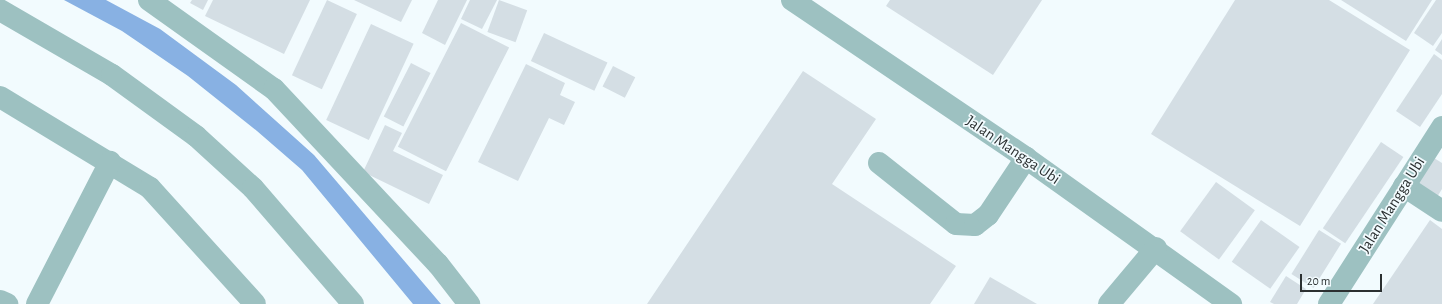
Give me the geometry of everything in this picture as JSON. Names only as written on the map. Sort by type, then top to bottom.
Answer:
[{"type":"street","points":[[149,0],[274,89],[438,264],[469,304]]},
{"type":"street","name":"Jalan Mangga Ubi","points":[[792,0],[1156,248],[1231,304]]},
{"type":"street","points":[[0,10],[112,75],[196,136],[253,188],[354,304]]},
{"type":"street","points":[[0,96],[110,162],[150,188],[170,207],[255,304]]},
{"type":"street","name":"Jalan Mangga Ubi","points":[[1329,304],[1442,127]]},
{"type":"street","points":[[879,163],[956,224],[975,225],[988,215],[1026,158]]},
{"type":"street","points":[[37,304],[110,162]]},
{"type":"street","points":[[1404,186],[1442,211]]},
{"type":"street","points":[[1109,304],[1156,248]]},
{"type":"street","points":[[0,300],[7,304]]},
{"type":"water","points":[[64,0],[106,0],[160,29],[236,85],[314,155],[441,304],[413,304],[302,170],[257,131],[188,76],[122,31]]},
{"type":"building","points":[[192,0],[208,0],[203,10],[190,3]]},
{"type":"building","points":[[213,0],[310,0],[284,54],[205,16]]},
{"type":"building","points":[[327,0],[357,14],[322,89],[292,75]]},
{"type":"building","points":[[354,0],[412,0],[401,22]]},
{"type":"building","points":[[438,0],[467,0],[445,45],[422,33]]},
{"type":"building","points":[[470,0],[497,0],[482,29],[461,19]]},
{"type":"building","points":[[499,0],[527,10],[516,42],[487,32]]},
{"type":"building","points":[[890,0],[1042,0],[993,75],[886,6]]},
{"type":"building","points":[[1235,0],[1329,0],[1410,50],[1300,226],[1151,134]]},
{"type":"building","points":[[1341,0],[1432,0],[1406,41]]},
{"type":"building","points":[[1436,0],[1442,0],[1442,33],[1433,46],[1414,33]]},
{"type":"building","points":[[461,23],[509,48],[446,171],[398,147]]},
{"type":"building","points":[[371,24],[414,44],[369,140],[326,120]]},
{"type":"building","points":[[544,33],[607,63],[594,91],[531,61]]},
{"type":"building","points":[[1442,39],[1442,55],[1435,50]]},
{"type":"building","points":[[1434,54],[1442,60],[1442,94],[1420,127],[1396,111]]},
{"type":"building","points":[[411,63],[431,73],[403,126],[384,116]]},
{"type":"building","points":[[526,64],[565,83],[560,95],[575,102],[564,125],[549,118],[518,181],[478,162]]},
{"type":"building","points":[[613,66],[635,77],[625,98],[603,86]]},
{"type":"building","points":[[803,71],[876,119],[832,184],[956,266],[930,304],[647,304]]},
{"type":"building","points":[[385,125],[402,133],[393,151],[443,175],[429,204],[363,172]]},
{"type":"building","points":[[1381,142],[1403,157],[1345,243],[1323,228]]},
{"type":"building","points":[[1434,158],[1442,163],[1442,189],[1434,202],[1414,189]]},
{"type":"building","points":[[1216,182],[1255,210],[1219,260],[1180,231]]},
{"type":"building","points":[[1261,220],[1300,247],[1270,289],[1232,262]]},
{"type":"building","points":[[1430,220],[1442,229],[1442,304],[1373,304]]},
{"type":"building","points":[[1319,230],[1341,244],[1313,288],[1291,274]]},
{"type":"building","points":[[1286,276],[1306,289],[1297,304],[1274,304],[1270,302]]},
{"type":"building","points":[[990,277],[1037,304],[974,304]]}]
